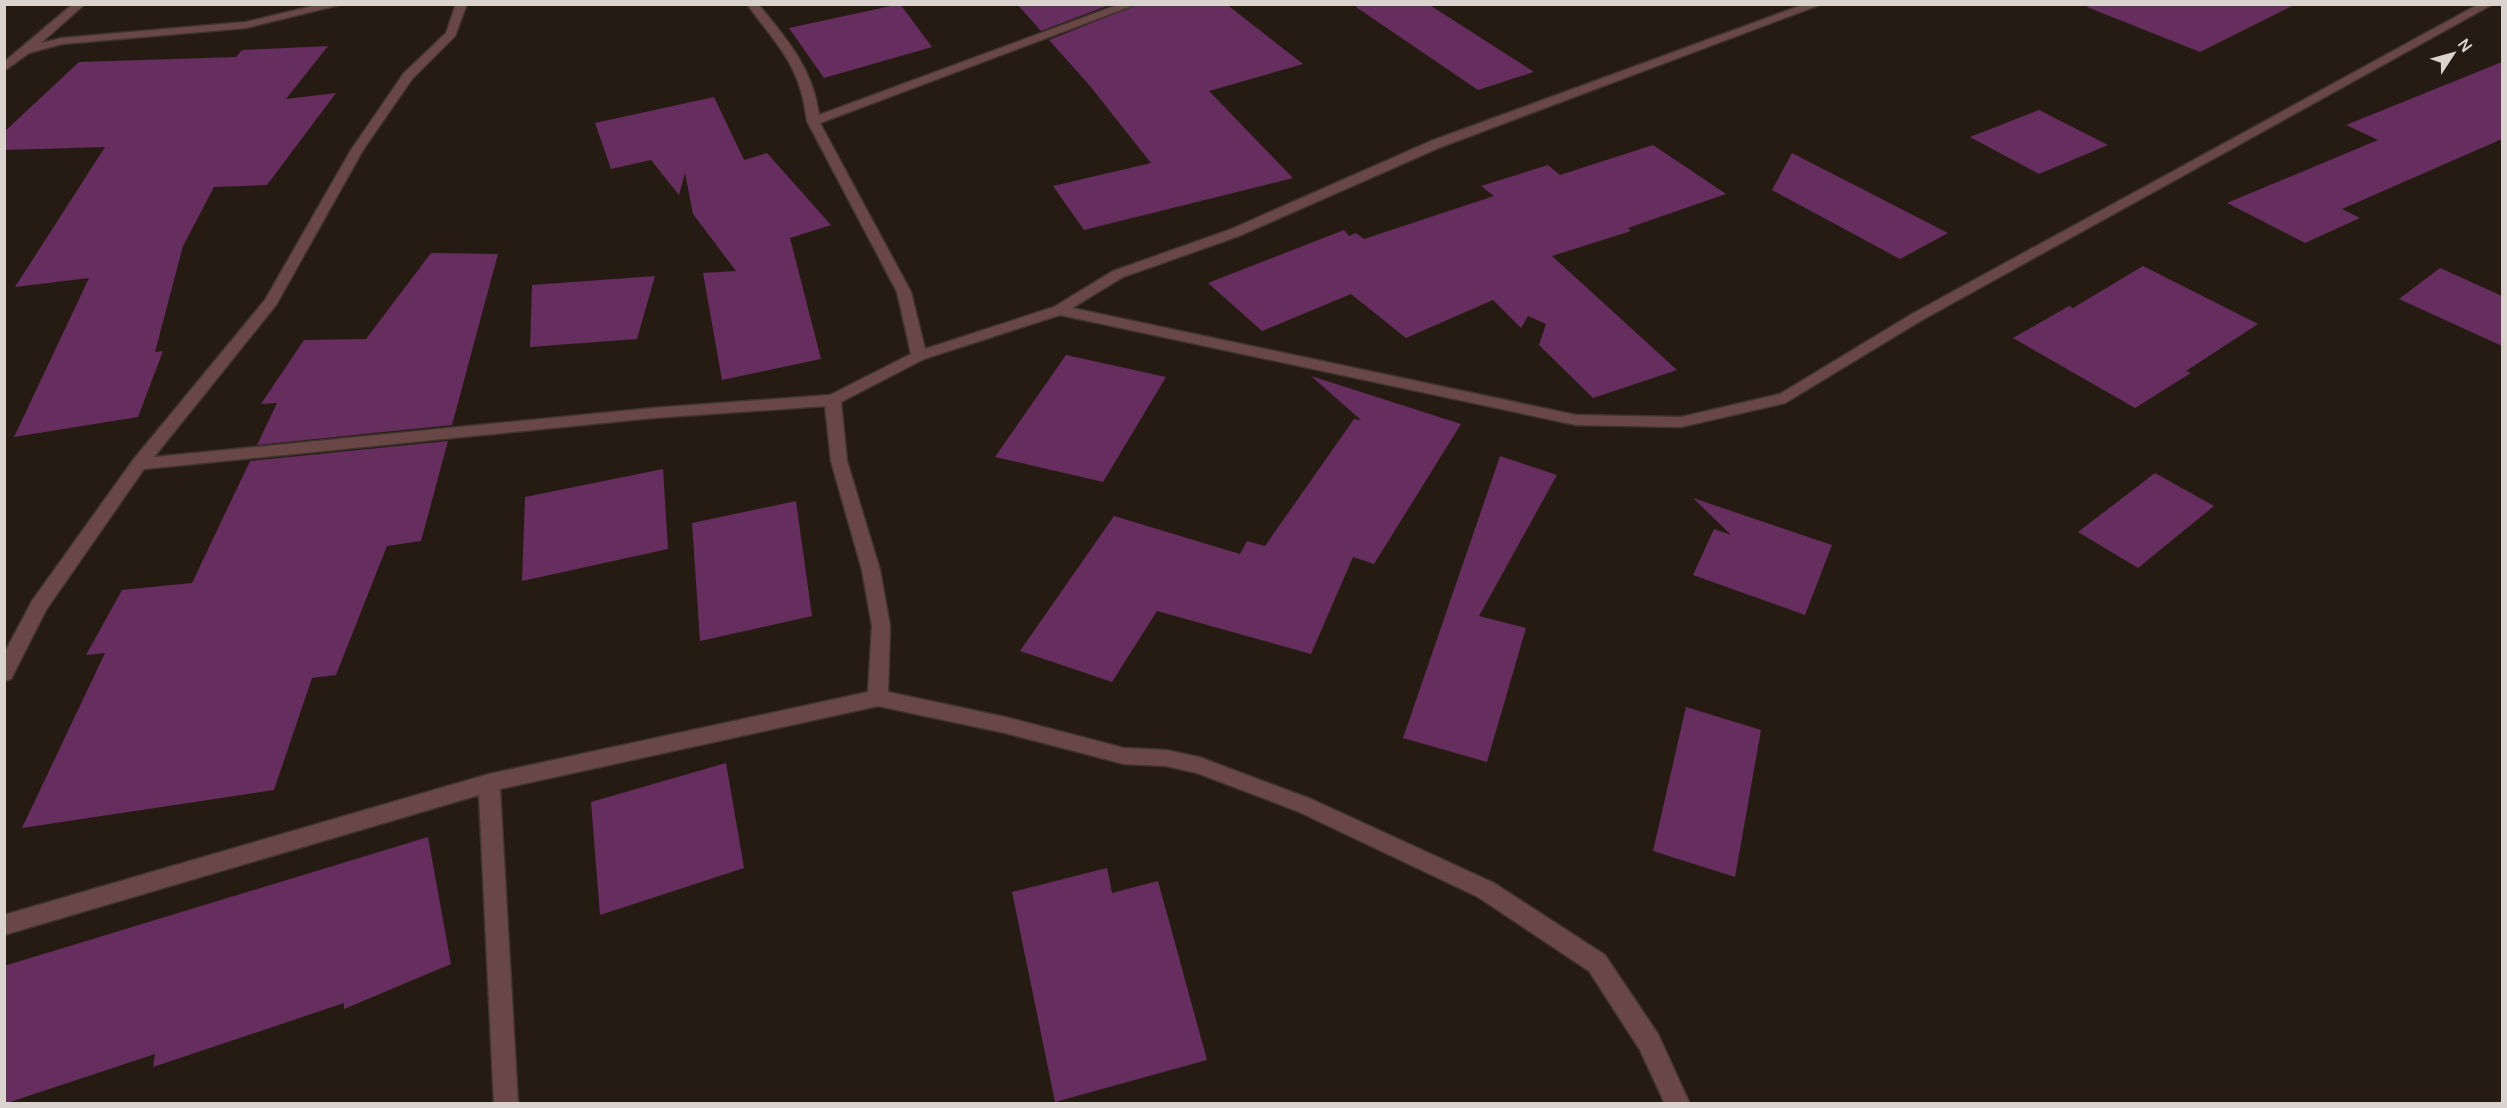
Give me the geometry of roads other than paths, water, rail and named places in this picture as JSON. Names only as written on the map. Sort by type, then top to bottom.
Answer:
[{"type":"street","points":[[4,68],[80,4]]},
{"type":"street","points":[[27,50],[62,41],[246,25],[338,4]]},
{"type":"street","points":[[4,674],[39,606],[139,464],[271,302],[357,150],[408,76],[451,34],[462,4]]},
{"type":"street","points":[[752,4],[799,62],[811,93],[813,121],[904,292],[919,356]]},
{"type":"street","points":[[813,121],[1132,4]]},
{"type":"street","points":[[139,464],[664,412],[833,400],[919,356],[1059,310],[1118,274],[1233,232],[1436,144],[1817,4]]},
{"type":"street","points":[[1059,310],[1576,420],[1682,422],[1785,398],[1917,318],[2488,4]]},
{"type":"street","points":[[833,400],[839,461],[871,570],[881,626],[878,698]]},
{"type":"street","points":[[4,925],[489,783],[878,698],[1005,725],[1124,756],[1166,758],[1199,765],[1304,805],[1486,890],[1597,963],[1649,1042],[1678,1104]]},
{"type":"street","points":[[489,783],[506,1104]]}]
